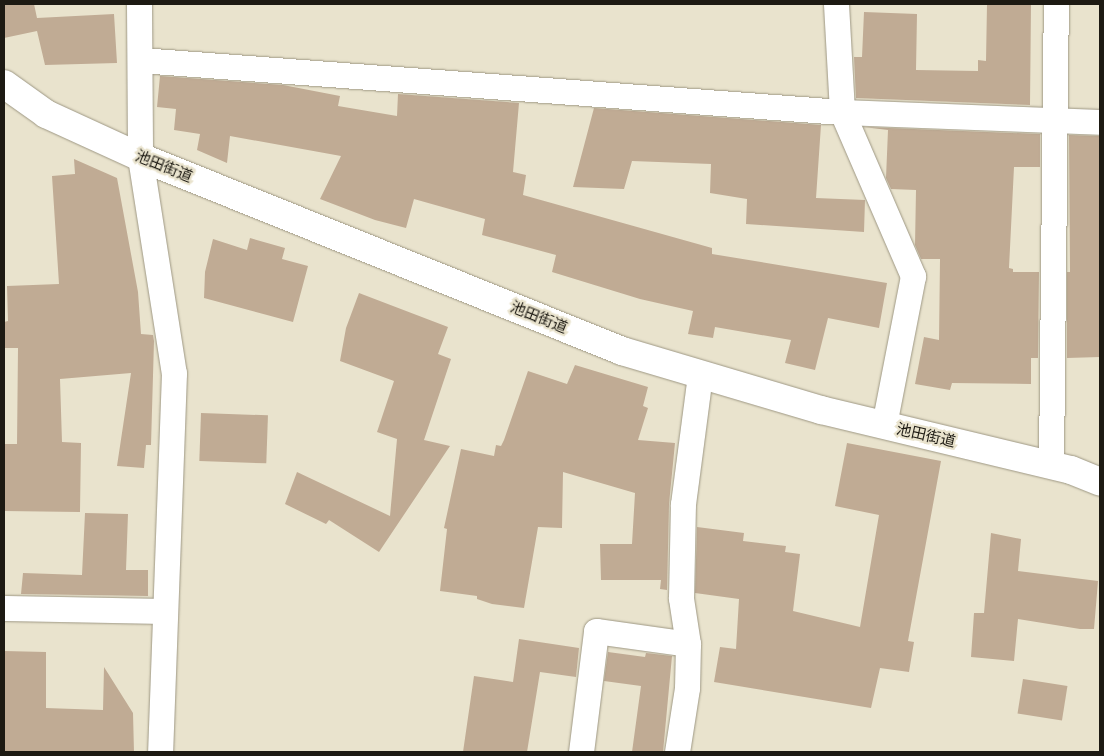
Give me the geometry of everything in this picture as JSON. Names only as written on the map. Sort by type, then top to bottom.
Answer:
[{"type":"street","points":[[139,4],[140,157],[174,373],[160,752]]},
{"type":"street","points":[[836,4],[842,112],[913,276],[884,425]]},
{"type":"street","points":[[1050,465],[1056,4]]},
{"type":"street","points":[[140,60],[842,112],[1100,122]]},
{"type":"street","name":"池田街道","points":[[4,84],[46,114],[140,157],[622,351],[884,425],[1050,465],[1100,482]]},
{"type":"street","points":[[677,752],[687,688],[688,644],[681,598],[683,504],[700,374]]},
{"type":"street","points":[[4,608],[165,610]]},
{"type":"street","points":[[581,752],[596,631],[688,644]]},
{"type":"building","points":[[4,4],[34,4],[37,18],[114,14],[117,63],[45,65],[37,31],[4,38]]},
{"type":"building","points":[[987,4],[1031,4],[1030,105],[856,98],[854,57],[862,57],[864,12],[917,14],[916,70],[978,71],[978,60],[986,61]]},
{"type":"building","points":[[160,76],[283,85],[340,96],[338,106],[397,116],[398,94],[519,103],[513,172],[526,175],[523,195],[712,248],[712,254],[887,283],[879,328],[828,318],[815,370],[785,363],[791,340],[715,327],[713,338],[688,334],[693,311],[640,299],[552,272],[556,255],[482,235],[485,219],[414,199],[406,228],[375,220],[320,199],[341,156],[230,136],[227,163],[197,150],[200,134],[174,130],[176,109],[157,107]]},
{"type":"building","points":[[594,108],[821,125],[816,198],[865,200],[864,232],[746,224],[747,199],[710,193],[711,164],[632,161],[624,189],[573,187]]},
{"type":"building","points":[[864,127],[1040,134],[1040,167],[1014,167],[1009,268],[1013,269],[1013,272],[1039,272],[1038,358],[1031,358],[1031,384],[952,383],[950,390],[915,384],[924,337],[939,340],[940,259],[921,259],[915,245],[916,190],[891,189],[886,178],[888,130]]},
{"type":"building","points":[[1069,135],[1100,136],[1100,357],[1067,358],[1067,272],[1070,272]]},
{"type":"building","points":[[74,159],[117,178],[138,292],[141,334],[153,335],[154,341],[151,445],[146,445],[144,468],[117,466],[131,373],[60,379],[62,442],[81,443],[80,512],[4,511],[4,444],[17,444],[18,348],[4,348],[4,322],[8,321],[7,286],[59,284],[52,176],[75,174]]},
{"type":"building","points":[[250,238],[285,248],[282,259],[308,266],[293,322],[204,298],[205,272],[213,239],[247,250]]},
{"type":"building","points":[[359,293],[448,327],[438,354],[451,359],[424,440],[450,446],[379,552],[329,520],[326,524],[285,504],[297,472],[390,516],[397,439],[377,432],[394,381],[340,361],[346,328]]},
{"type":"building","points":[[575,365],[648,387],[643,406],[648,408],[638,440],[675,443],[669,504],[667,590],[660,589],[661,580],[601,580],[600,544],[632,544],[635,493],[563,472],[562,528],[538,527],[524,608],[492,604],[477,599],[477,596],[440,591],[447,529],[444,528],[461,449],[494,456],[496,445],[501,446],[504,440],[528,371],[567,384]]},
{"type":"building","points":[[201,413],[268,415],[266,463],[199,461]]},
{"type":"building","points":[[847,443],[941,461],[908,641],[914,642],[909,672],[880,668],[871,708],[714,682],[720,647],[736,649],[739,599],[695,593],[697,527],[744,533],[743,541],[786,546],[785,552],[800,554],[793,611],[860,627],[879,515],[835,506]]},
{"type":"building","points":[[85,513],[128,514],[126,570],[148,570],[148,596],[21,594],[23,573],[82,575]]},
{"type":"building","points":[[991,533],[1021,539],[1018,571],[1098,581],[1094,629],[1080,629],[1018,619],[1014,661],[971,657],[974,613],[984,613]]},
{"type":"building","points":[[519,639],[579,648],[576,677],[540,672],[527,752],[463,752],[474,676],[513,682]]},
{"type":"building","points":[[4,651],[46,652],[46,708],[103,710],[104,667],[133,713],[134,752],[4,752]]},
{"type":"building","points":[[608,652],[645,657],[646,653],[672,656],[663,752],[632,752],[641,686],[604,681]]},
{"type":"building","points":[[1023,679],[1067,686],[1062,721],[1018,714]]}]
